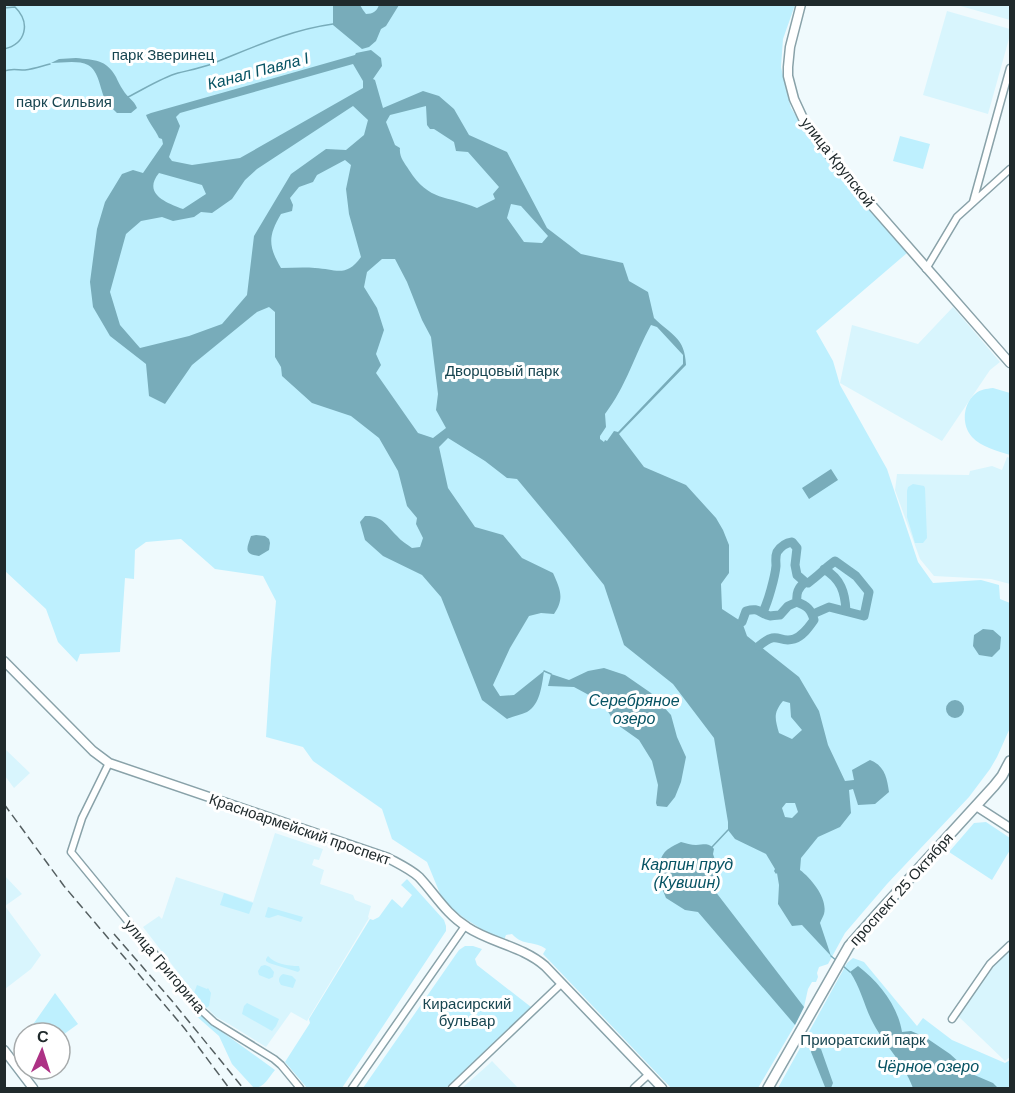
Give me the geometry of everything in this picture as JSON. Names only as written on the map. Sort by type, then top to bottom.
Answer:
[{"type":"main road","name":"улица Крупской","points":[[801,4],[788,58],[788,76],[794,99],[806,125],[840,169],[1011,363]]},
{"type":"main road","name":"Красноармейский проспект","points":[[4,660],[69,728],[93,751],[110,763],[388,858],[409,869],[418,876],[444,908],[465,926],[479,935],[536,958],[662,1089]]},
{"type":"main road","name":"проспект 25 Октября","points":[[768,1089],[849,946],[976,806],[1002,776],[1011,761]]},
{"type":"main road","points":[[976,806],[1011,828]]},
{"type":"main road","points":[[4,1050],[33,1089]]},
{"type":"street","points":[[973,202],[1011,68]]},
{"type":"street","points":[[926,268],[957,217],[1011,169]]},
{"type":"street","points":[[978,183],[980,189],[987,190]]},
{"type":"street","name":"улица Григорина","points":[[110,763],[82,818],[71,852],[200,1008],[214,1022],[274,1059],[300,1089]]},
{"type":"street","points":[[352,1089],[465,926]]},
{"type":"street","points":[[952,1019],[990,964],[1011,945]]},
{"type":"street","points":[[452,1089],[562,983]]},
{"type":"street","points":[[634,1089],[648,1075]]},
{"type":"shaded area","points":[[957,5],[1010,5],[1010,20]]},
{"type":"shaded area","points":[[947,11],[1010,29],[988,114],[923,95]]},
{"type":"shaded area","points":[[953,307],[1000,362],[990,370],[942,441],[840,383],[852,325],[918,344]]},
{"type":"shaded area","points":[[1007,457],[1010,458],[1010,584],[991,579],[934,576],[920,559],[895,490],[897,474],[969,475],[970,471],[992,466],[1002,470]]},
{"type":"shaded area","points":[[4,748],[30,773],[14,788],[5,776]]},
{"type":"shaded area","points":[[275,833],[323,849],[319,860],[314,859],[312,865],[324,870],[320,884],[353,895],[355,900],[371,906],[369,918],[307,1021],[291,1012],[266,1047],[216,1017],[200,1001],[143,927],[159,916],[162,919],[176,877],[253,902]]},
{"type":"shaded area","points":[[5,876],[22,894],[5,906]]},
{"type":"shaded area","points":[[5,906],[41,955],[31,969],[5,989]]},
{"type":"shaded area","points":[[1010,945],[1010,1057],[1005,1061],[958,1016]]},
{"type":"shaded area","points":[[492,1061],[518,1088],[462,1088],[488,1065]]},
{"type":"green space","name":"Дворцовый парк","points":[[4,5],[795,5],[783,39],[781,67],[791,108],[814,144],[907,253],[816,331],[833,361],[840,385],[887,469],[918,562],[933,583],[981,580],[999,585],[1000,599],[1010,603],[1010,728],[990,769],[969,797],[887,884],[845,933],[828,964],[819,967],[816,982],[812,982],[808,989],[804,1007],[795,1025],[758,1088],[671,1088],[543,954],[546,949],[521,941],[512,934],[506,935],[504,940],[464,918],[441,896],[427,862],[392,839],[382,809],[313,761],[303,747],[266,737],[276,601],[263,576],[215,569],[181,539],[146,542],[135,550],[134,579],[125,578],[120,652],[80,654],[77,662],[58,642],[46,609],[5,571]]},
{"type":"green space","points":[[900,136],[930,144],[923,169],[893,161]]},
{"type":"green space","points":[[993,388],[1010,393],[1010,455],[980,443],[972,437],[966,427],[966,409],[971,398],[979,391]]},
{"type":"green space","points":[[913,484],[925,488],[927,538],[923,543],[915,543],[907,517],[907,491],[908,487]]},
{"type":"green space","points":[[986,822],[1010,838],[1010,850],[992,880],[949,852],[974,823]]},
{"type":"green space","points":[[407,879],[444,920],[446,931],[342,1088],[307,1088],[285,1062],[370,919],[379,917],[392,899],[402,908],[412,895],[401,885]]},
{"type":"green space","points":[[224,893],[253,903],[249,914],[220,905]]},
{"type":"green space","points":[[268,907],[303,917],[301,922],[278,915],[265,917]]},
{"type":"green space","name":"Кирасирский бульвар","points":[[465,946],[482,949],[475,959],[477,965],[531,1007],[446,1088],[363,1088],[459,950]]},
{"type":"green space","points":[[268,956],[282,964],[299,966],[300,970],[298,972],[269,963],[266,961]]},
{"type":"green space","name":"Приоратский парк","points":[[853,958],[864,962],[917,1026],[923,1018],[952,1040],[1005,1063],[1010,1060],[1010,1088],[778,1088],[847,963]]},
{"type":"green space","points":[[265,965],[274,972],[273,977],[269,979],[259,975],[258,971],[261,966]]},
{"type":"green space","points":[[283,974],[292,976],[296,980],[293,988],[281,985],[279,979]]},
{"type":"green space","points":[[197,985],[208,988],[211,993],[209,1006],[206,1008],[194,993]]},
{"type":"green space","points":[[55,993],[78,1024],[72,1028],[72,1021],[35,1021]]},
{"type":"green space","points":[[247,1003],[279,1019],[272,1031],[242,1014]]},
{"type":"green space","points":[[197,1010],[207,1021],[275,1070],[263,1084],[254,1088],[232,1064],[219,1036],[194,1014]]},
{"type":"water","points":[[333,5],[360,5],[366,14],[374,12],[379,5],[399,5],[386,26],[381,29],[376,41],[362,49],[333,25]]},
{"type":"water","points":[[371,50],[381,58],[382,66],[373,79],[383,108],[423,91],[439,96],[454,109],[469,135],[507,152],[547,228],[581,254],[623,263],[629,281],[648,292],[654,318],[680,342],[686,365],[619,434],[644,467],[686,485],[716,518],[729,545],[729,573],[721,584],[722,609],[742,622],[747,636],[799,677],[819,711],[828,745],[845,781],[854,780],[852,770],[870,760],[882,769],[887,782],[889,792],[875,804],[858,805],[853,789],[849,790],[851,813],[840,827],[818,837],[801,858],[800,870],[814,884],[824,902],[824,914],[820,923],[831,956],[802,925],[792,926],[778,904],[777,873],[766,854],[735,839],[728,830],[714,738],[673,684],[624,645],[604,585],[517,479],[507,478],[448,438],[439,447],[448,488],[475,527],[503,535],[522,558],[553,573],[559,589],[559,603],[554,614],[541,613],[529,616],[510,648],[493,685],[500,696],[514,695],[544,671],[540,694],[535,705],[527,712],[507,719],[482,700],[441,597],[422,575],[383,556],[365,540],[360,522],[365,516],[380,519],[412,548],[420,547],[423,538],[416,524],[417,518],[407,506],[398,471],[379,438],[351,416],[312,403],[282,376],[281,367],[275,357],[275,312],[269,307],[257,312],[192,365],[165,404],[149,396],[146,364],[110,336],[93,307],[90,282],[97,229],[105,202],[122,174],[133,170],[143,173],[163,144],[146,115]],"holes":[[[353,64],[363,81],[363,88],[240,158],[192,165],[172,161],[169,157],[180,126],[176,117],[180,113]],[[353,106],[368,120],[364,135],[346,150],[326,149],[291,174],[254,236],[247,295],[222,324],[189,336],[140,348],[120,325],[110,292],[126,234],[141,221],[162,217],[173,221],[194,217],[201,212],[212,213],[232,199],[245,180],[257,169]],[[426,106],[427,125],[454,142],[456,151],[468,152],[499,187],[493,194],[495,199],[477,208],[431,193],[416,180],[404,162],[400,148],[395,145],[386,122],[390,115]],[[345,160],[351,165],[346,189],[349,214],[361,257],[356,264],[340,271],[281,268],[272,247],[272,235],[281,214],[292,211],[293,205],[290,198],[299,187],[313,182],[317,175]],[[159,173],[202,185],[206,194],[183,209],[164,201],[153,187],[154,180]],[[511,204],[521,206],[548,236],[542,243],[524,242],[507,218]],[[382,259],[395,259],[431,337],[438,394],[436,410],[446,428],[433,438],[418,433],[376,373],[381,365],[376,354],[384,330],[377,308],[364,287],[367,272]],[[651,325],[657,327],[683,355],[683,364],[618,432],[614,431],[604,442],[600,436],[606,427],[605,414],[619,393]],[[783,701],[790,703],[791,717],[802,730],[792,739],[779,733],[776,713]],[[786,803],[795,803],[798,812],[792,818],[785,817],[782,808]]]},
{"type":"water","points":[[76,58],[99,61],[108,67],[137,108],[131,113],[117,113],[105,99],[97,76],[88,65],[75,62],[51,63],[59,59]]},
{"type":"water","points":[[831,469],[838,480],[809,499],[802,488]]},
{"type":"water","points":[[251,536],[265,536],[270,543],[269,550],[259,556],[250,554],[247,550]]},
{"type":"water","points":[[983,629],[993,630],[1001,637],[1000,649],[992,657],[979,655],[973,646],[974,635]]},
{"type":"water","name":"Серебряное озеро","points":[[604,668],[625,675],[651,693],[671,715],[686,757],[681,782],[675,797],[667,807],[657,806],[658,785],[652,761],[639,740],[615,723],[604,705],[587,694],[574,687],[548,686],[551,674],[569,680],[588,671]]},
{"type":"water","points":[[951,700],[959,700],[964,705],[962,716],[951,718],[946,713],[946,705]]},
{"type":"water","name":"Карпин пруд (Кувшин)","points":[[681,842],[708,845],[714,849],[713,854],[718,869],[715,891],[804,1007],[795,1025],[698,912],[685,910],[666,898],[656,874],[663,854]]},
{"type":"water","name":"Чёрное озеро","points":[[858,966],[873,979],[892,1004],[902,1032],[911,1031],[925,1037],[950,1054],[972,1074],[993,1083],[998,1088],[913,1088],[904,1069],[871,1019],[850,972]]},
{"type":"water","points":[[813,1045],[821,1049],[833,1083],[831,1088],[825,1087],[811,1052]]},
{"type":"waterway","points":[[4,8],[15,7],[20,13],[24,26],[24,32],[17,43],[4,49]]},
{"type":"waterway","points":[[128,97],[172,75],[210,65],[287,35],[333,24]]},
{"type":"waterway","points":[[4,71],[28,70],[50,64]]},
{"type":"waterway","points":[[763,612],[774,576],[776,554],[785,544],[792,542],[797,548],[795,565],[797,575],[805,582]]},
{"type":"waterway","points":[[797,602],[798,591],[803,584],[808,583],[835,561],[856,576],[869,592],[864,616],[829,607],[813,614]]},
{"type":"waterway","points":[[824,569],[841,587],[846,611]]},
{"type":"waterway","points":[[742,622],[746,611],[759,611],[770,616],[780,615],[788,606],[797,602],[810,611],[814,620],[800,636],[789,640],[771,638],[759,646]]},
{"type":"waterway","points":[[544,671],[551,674]]},
{"type":"waterway","points":[[712,847],[728,830]]},
{"type":"waterway","points":[[831,956],[837,961]]},
{"type":"waterway","points":[[843,966],[850,972]]},
{"type":"waterway","points":[[808,1033],[813,1045]]},
{"type":"railway","points":[[4,804],[64,886],[185,1029],[229,1088]]},
{"type":"railway","points":[[114,934],[243,1088]]},
{"type":"park label","name":"парк Зверинец","points":[[163,54]]},
{"type":"park label","name":"парк Сильвия","points":[[64,101]]},
{"type":"water label","name":"Канал Павла I","points":[[258,71]]}]
